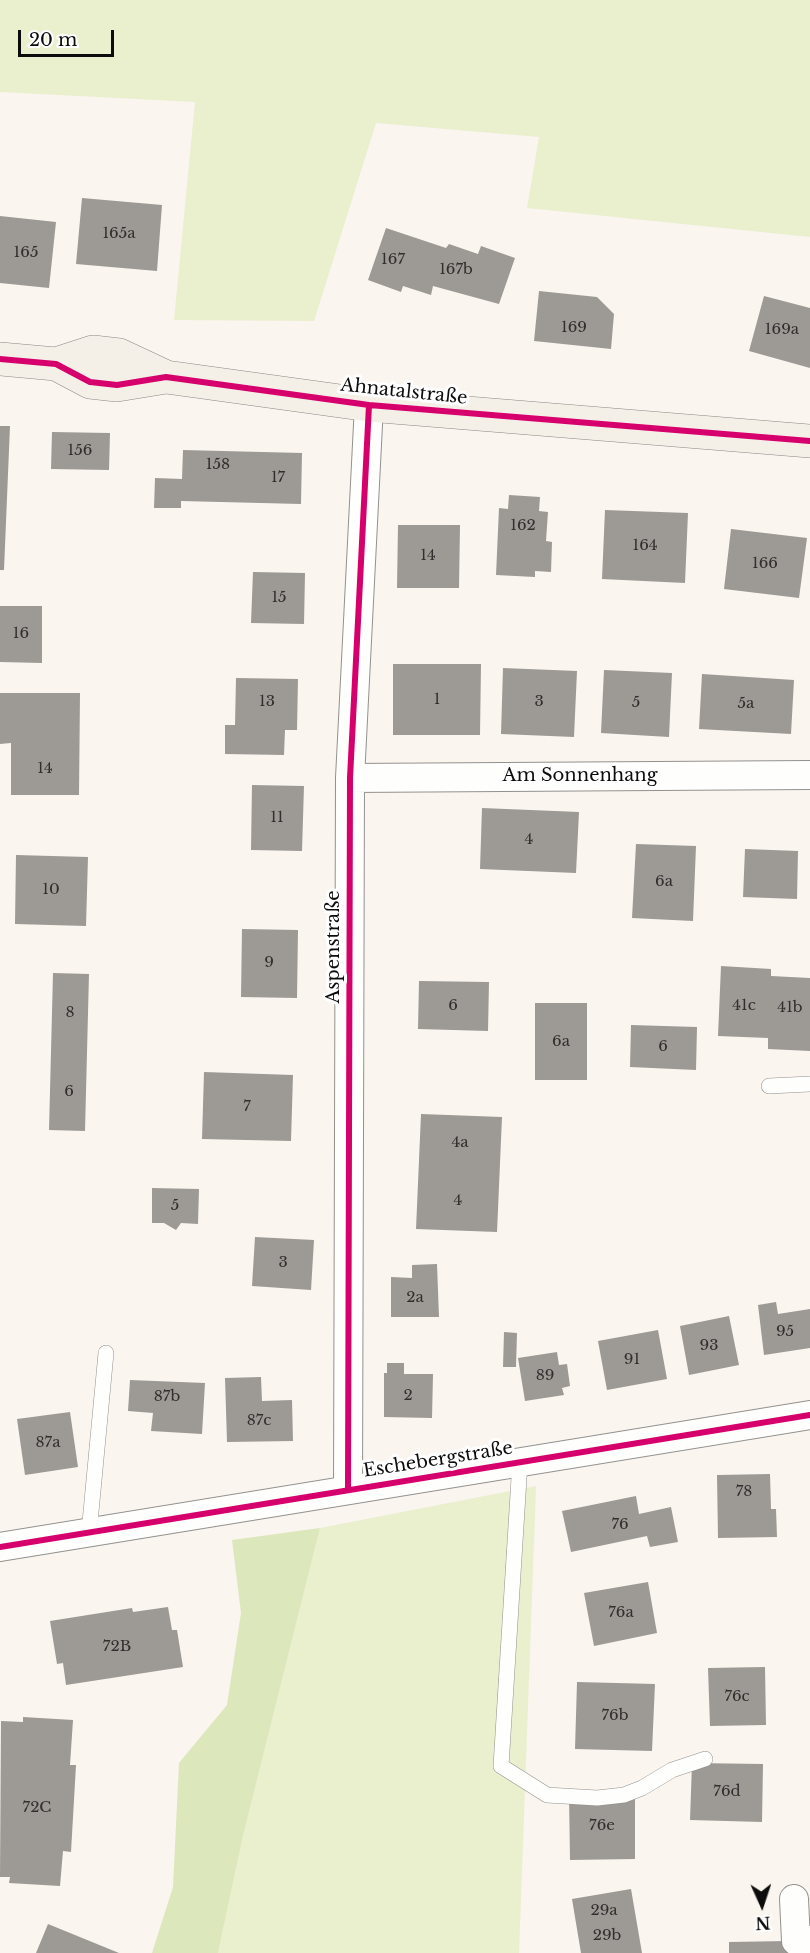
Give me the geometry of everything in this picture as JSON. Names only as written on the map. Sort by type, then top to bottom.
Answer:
[{"type":"street","name":"Ahnatalstraße","points":[[0,359],[56,364],[93,352],[119,355],[166,377],[369,405],[810,441]]},
{"type":"street","name":"Aspenstraße","points":[[348,1490],[350,778],[369,405]]},
{"type":"street","name":"Am Sonnenhang","points":[[350,778],[810,775]]},
{"type":"street","name":"Eschebergstraße","points":[[0,1547],[810,1415]]},
{"type":"street","points":[[794,1899],[796,1941],[810,1940]]},
{"type":"lane","points":[[769,1086],[810,1084]]},
{"type":"lane","points":[[89,1533],[106,1353]]},
{"type":"lane","points":[[520,1462],[501,1766],[548,1795],[597,1798],[624,1795],[642,1788],[672,1770],[705,1760]]},
{"type":"green space","points":[[0,0],[810,0],[810,237],[527,208],[539,137],[376,123],[314,321],[174,320],[195,102],[0,92]]},
{"type":"green space","points":[[536,1486],[519,1953],[218,1953],[243,1836],[320,1528]]},
{"type":"green space","points":[[320,1528],[243,1836],[218,1953],[152,1953],[173,1887],[179,1763],[227,1705],[241,1613],[232,1540]]},
{"type":"building","points":[[82,198],[162,205],[157,271],[76,264]]},
{"type":"building","points":[[0,216],[56,222],[49,288],[0,283]]},
{"type":"building","points":[[386,228],[446,248],[449,244],[478,254],[481,246],[515,258],[499,304],[433,286],[431,295],[403,286],[401,292],[368,280]]},
{"type":"building","points":[[539,291],[597,297],[614,314],[611,349],[534,341]]},
{"type":"building","points":[[764,296],[810,308],[810,368],[749,351]]},
{"type":"building","points":[[0,426],[10,426],[4,570],[0,570]]},
{"type":"building","points":[[52,432],[110,433],[109,470],[51,469]]},
{"type":"building","points":[[183,450],[302,453],[301,504],[181,501],[181,508],[154,508],[155,478],[182,479]]},
{"type":"building","points":[[509,495],[540,497],[539,511],[548,512],[546,541],[552,542],[551,572],[535,571],[535,577],[496,575],[499,508],[508,509]]},
{"type":"building","points":[[605,510],[688,513],[685,583],[602,579]]},
{"type":"building","points":[[398,525],[460,525],[459,588],[397,588]]},
{"type":"building","points":[[731,529],[807,538],[799,598],[724,589]]},
{"type":"building","points":[[253,572],[305,573],[304,624],[251,623]]},
{"type":"building","points":[[0,606],[42,606],[42,663],[0,662]]},
{"type":"building","points":[[393,664],[481,664],[480,735],[393,735]]},
{"type":"building","points":[[503,668],[577,671],[574,737],[501,734]]},
{"type":"building","points":[[604,670],[672,673],[669,737],[601,733]]},
{"type":"building","points":[[702,674],[794,680],[791,734],[699,729]]},
{"type":"building","points":[[236,678],[298,679],[297,730],[285,730],[284,755],[225,754],[225,725],[235,725]]},
{"type":"building","points":[[0,693],[80,693],[79,795],[11,795],[11,743],[0,744]]},
{"type":"building","points":[[252,785],[304,786],[302,851],[251,850]]},
{"type":"building","points":[[482,808],[579,812],[576,873],[480,869]]},
{"type":"building","points":[[636,844],[696,846],[693,921],[632,918]]},
{"type":"building","points":[[745,849],[798,851],[797,899],[743,897]]},
{"type":"building","points":[[16,855],[88,857],[86,926],[15,924]]},
{"type":"building","points":[[242,929],[298,930],[297,998],[241,997]]},
{"type":"building","points":[[721,966],[771,969],[771,976],[810,978],[810,1051],[768,1049],[768,1038],[718,1036]]},
{"type":"building","points":[[53,973],[89,974],[85,1131],[49,1130]]},
{"type":"building","points":[[419,981],[489,982],[488,1031],[418,1029]]},
{"type":"building","points":[[535,1003],[587,1003],[587,1080],[535,1080]]},
{"type":"building","points":[[631,1025],[697,1027],[696,1070],[630,1067]]},
{"type":"building","points":[[204,1072],[293,1075],[291,1141],[202,1139]]},
{"type":"building","points":[[421,1114],[502,1117],[497,1232],[416,1229]]},
{"type":"building","points":[[152,1188],[199,1189],[198,1224],[181,1223],[176,1230],[164,1223],[152,1223]]},
{"type":"building","points":[[255,1237],[314,1240],[311,1290],[252,1286]]},
{"type":"building","points":[[437,1264],[439,1317],[391,1317],[391,1277],[412,1278],[412,1265]]},
{"type":"building","points":[[776,1302],[778,1314],[810,1309],[810,1348],[764,1355],[758,1305]]},
{"type":"building","points":[[729,1316],[739,1365],[689,1375],[680,1326]]},
{"type":"building","points":[[658,1330],[667,1379],[607,1390],[598,1341]]},
{"type":"building","points":[[504,1332],[517,1333],[516,1367],[503,1367]]},
{"type":"building","points":[[557,1352],[559,1365],[567,1364],[570,1386],[562,1388],[564,1395],[525,1401],[518,1358]]},
{"type":"building","points":[[387,1363],[404,1363],[404,1374],[433,1374],[432,1418],[384,1417],[384,1373],[387,1373]]},
{"type":"building","points":[[261,1377],[262,1401],[292,1400],[293,1441],[227,1442],[225,1378]]},
{"type":"building","points":[[130,1380],[205,1383],[202,1434],[151,1431],[153,1413],[128,1411]]},
{"type":"building","points":[[70,1412],[78,1467],[25,1475],[17,1419]]},
{"type":"building","points":[[770,1474],[771,1509],[776,1509],[777,1537],[718,1538],[717,1475]]},
{"type":"building","points":[[636,1496],[639,1514],[671,1507],[678,1542],[650,1547],[647,1536],[571,1552],[562,1511]]},
{"type":"building","points":[[648,1582],[657,1633],[594,1646],[584,1593]]},
{"type":"building","points":[[168,1607],[172,1630],[177,1630],[183,1667],[66,1685],[63,1663],[57,1664],[50,1621],[132,1608],[133,1612]]},
{"type":"building","points":[[765,1667],[766,1725],[710,1726],[708,1668]]},
{"type":"building","points":[[577,1682],[655,1684],[652,1751],[575,1749]]},
{"type":"building","points":[[23,1717],[73,1720],[70,1765],[76,1765],[71,1852],[63,1851],[60,1886],[9,1883],[10,1877],[0,1877],[1,1721],[23,1722]]},
{"type":"building","points":[[692,1763],[763,1764],[762,1822],[690,1820]]},
{"type":"building","points":[[635,1792],[635,1859],[570,1860],[569,1793]]},
{"type":"building","points":[[631,1889],[642,1953],[581,1953],[572,1899]]},
{"type":"building","points":[[48,1924],[119,1953],[36,1953]]},
{"type":"building","points":[[787,1941],[787,1953],[729,1953],[729,1942]]},
{"type":"cycle path","points":[[0,359],[56,364],[90,382],[117,385],[166,377],[369,405],[810,441]]},
{"type":"cycle path","points":[[348,1490],[350,778],[369,405]]},
{"type":"cycle path","points":[[0,1547],[810,1415]]}]
